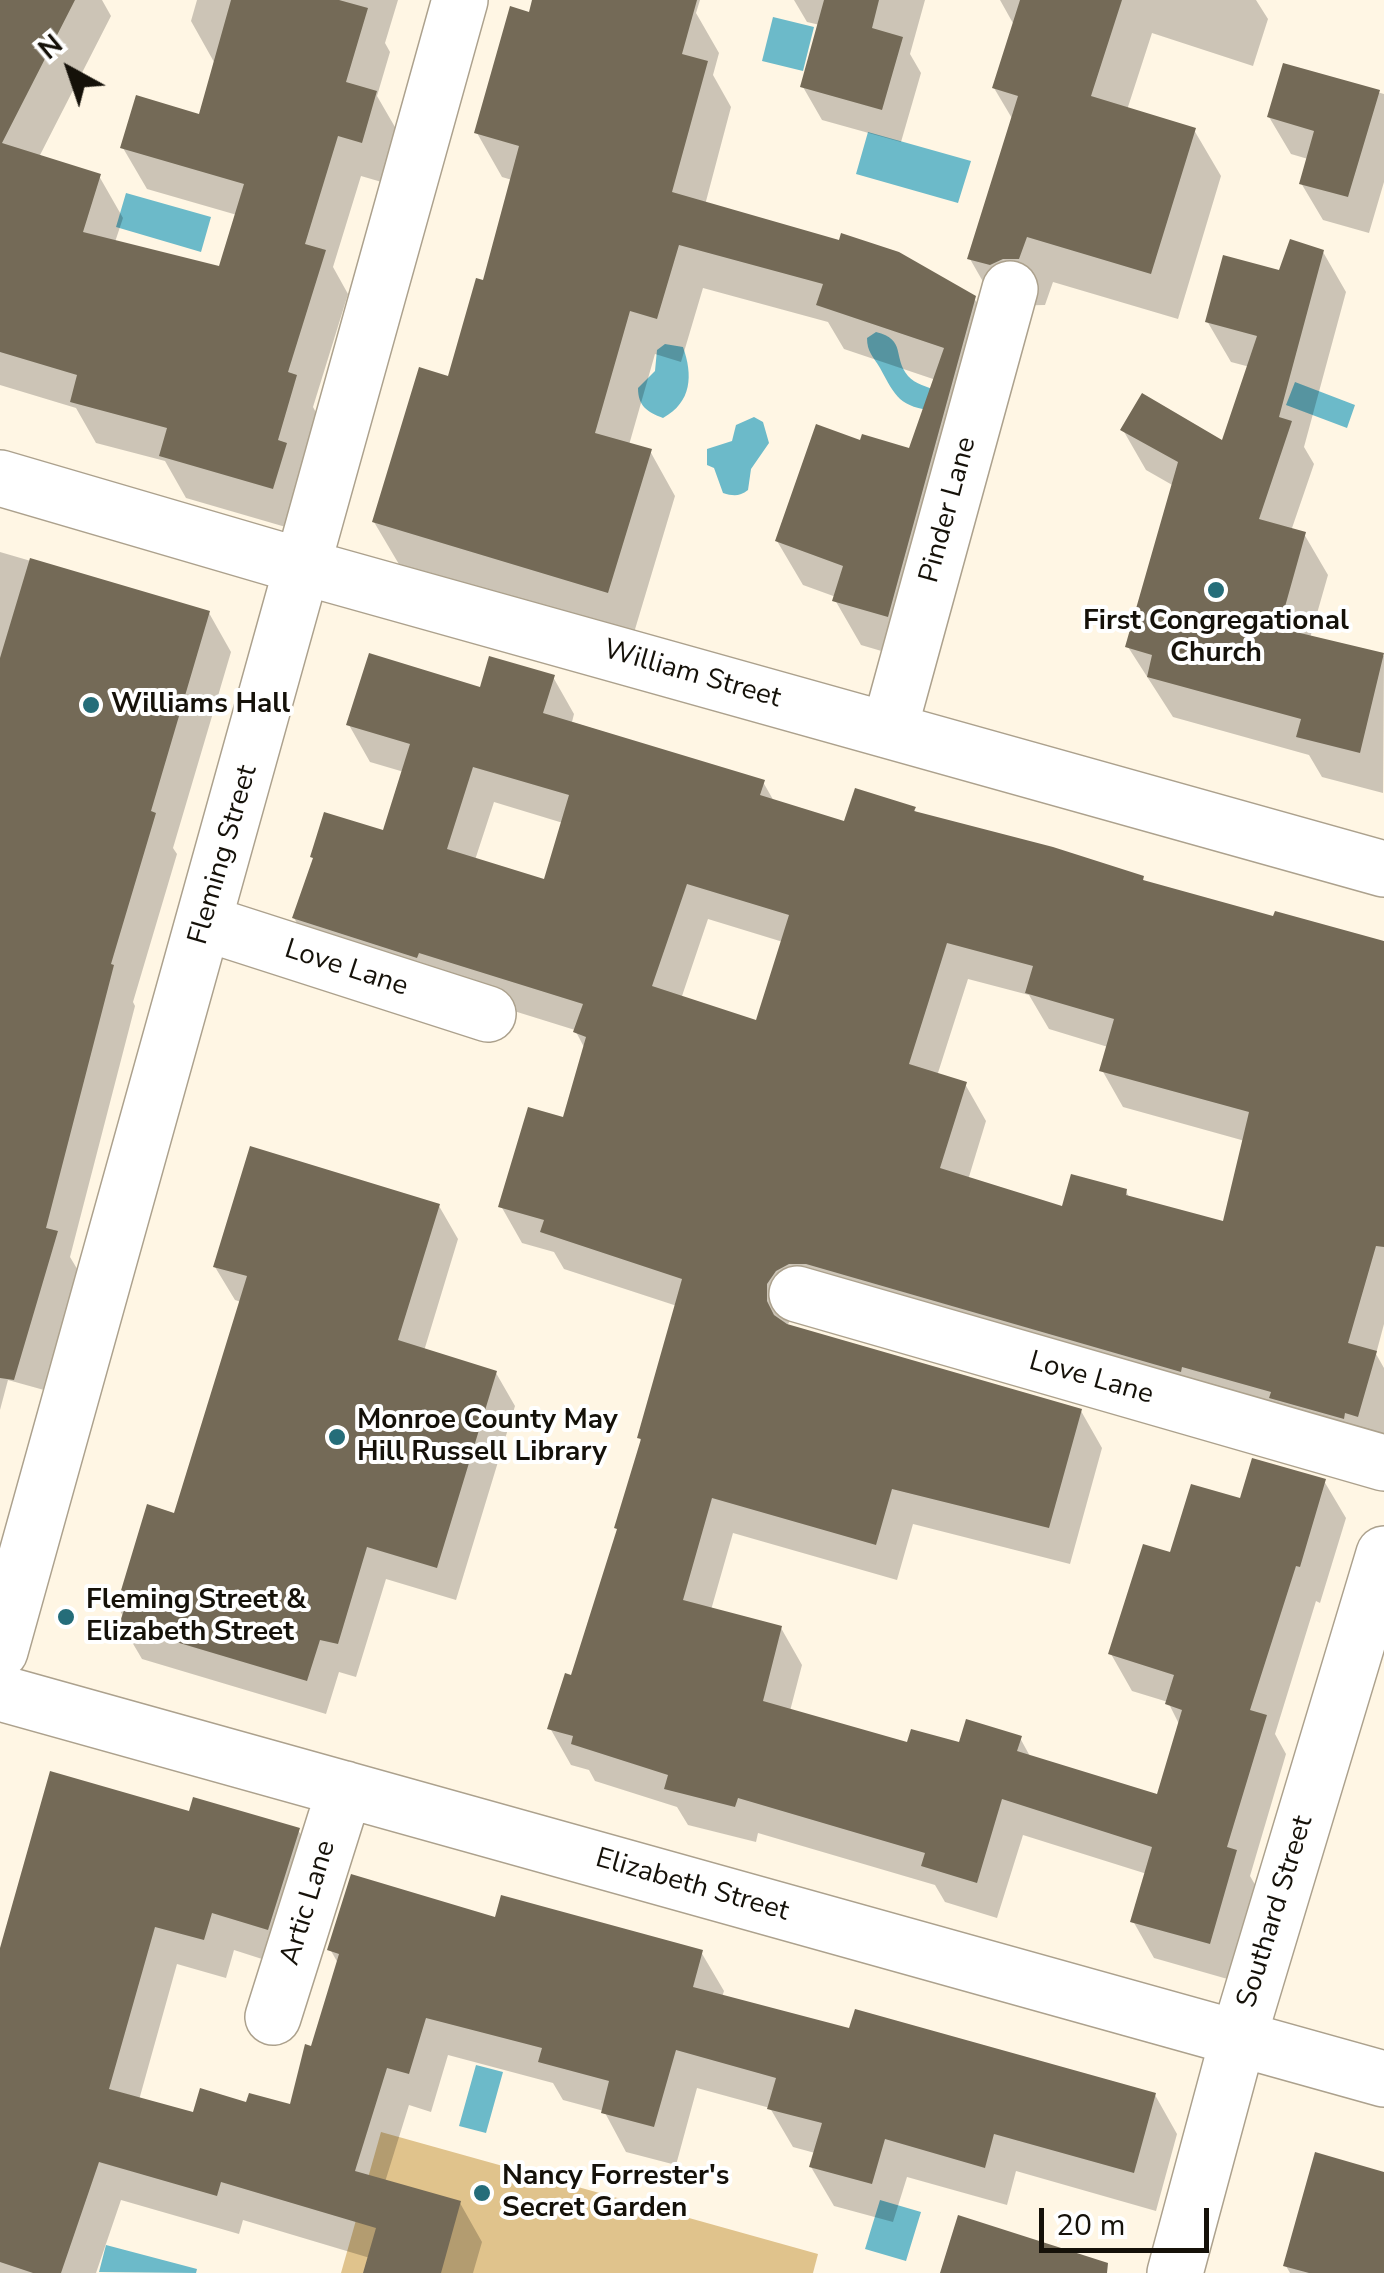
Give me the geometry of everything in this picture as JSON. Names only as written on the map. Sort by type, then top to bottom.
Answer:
[{"type":"street","name":"Fleming Street","points":[[0,1652],[460,0]]},
{"type":"street","name":"Pinder Lane","points":[[888,730],[1010,289]]},
{"type":"street","name":"William Street","points":[[0,478],[1384,869]]},
{"type":"street","name":"Love Lane","points":[[205,924],[488,1014]]},
{"type":"street","name":"Love Lane","points":[[797,1294],[1384,1463]]},
{"type":"street","name":"Southard Street","points":[[1175,2273],[1238,2039],[1384,1554]]},
{"type":"street","name":"Elizabeth Street","points":[[0,1693],[1384,2079]]},
{"type":"street","name":"Artic Lane","points":[[274,2018],[346,1789]]},
{"type":"shaded area","name":"Nancy Forrester's Secret Garden","points":[[381,2132],[818,2254],[813,2273],[341,2273]]},
{"type":"water","points":[[773,17],[814,27],[803,71],[762,61]]},
{"type":"water","points":[[868,132],[971,161],[958,203],[856,174]]},
{"type":"water","points":[[126,193],[211,217],[201,252],[116,227]]},
{"type":"water","points":[[876,332],[896,344],[908,376],[937,391],[936,411],[914,407],[895,393],[868,347],[867,338]]},
{"type":"water","points":[[665,344],[683,347],[689,378],[680,404],[663,418],[644,408],[638,388],[655,371],[657,350]]},
{"type":"water","points":[[1295,382],[1355,405],[1347,428],[1286,405]]},
{"type":"water","points":[[754,417],[763,422],[769,443],[751,469],[748,490],[736,495],[723,493],[714,468],[707,465],[707,449],[732,441],[736,425]]},
{"type":"water","points":[[476,2065],[503,2072],[486,2133],[459,2126]]},
{"type":"water","points":[[880,2200],[921,2212],[906,2261],[865,2249]]},
{"type":"water","points":[[106,2245],[197,2269],[196,2273],[99,2272]]},
{"type":"building","points":[[0,0],[75,0],[2,143],[101,174],[83,232],[219,266],[244,184],[120,148],[136,95],[199,114],[231,0],[339,0],[368,8],[346,82],[377,91],[362,143],[338,136],[305,244],[326,250],[288,372],[297,375],[278,440],[287,443],[273,489],[159,456],[167,428],[70,402],[77,375],[0,352]]},
{"type":"building","points":[[532,0],[697,0],[682,54],[708,61],[672,192],[839,240],[841,233],[899,252],[976,296],[888,617],[832,601],[843,566],[775,541],[816,424],[860,440],[862,434],[909,448],[944,348],[816,305],[823,284],[679,245],[657,319],[630,311],[595,433],[652,449],[608,593],[372,522],[419,367],[448,376],[476,278],[483,280],[519,146],[474,133],[510,6],[529,12]]},
{"type":"building","points":[[824,0],[879,0],[872,28],[903,37],[882,110],[800,87]]},
{"type":"building","points":[[1020,0],[1122,0],[1091,96],[1196,128],[1151,274],[1027,237],[1019,259],[1003,259],[990,265],[967,259],[1018,96],[992,88]]},
{"type":"building","points":[[1283,63],[1380,90],[1348,197],[1299,184],[1314,131],[1267,117]]},
{"type":"building","points":[[1290,239],[1324,250],[1279,417],[1292,421],[1259,519],[1306,532],[1279,628],[1384,653],[1360,753],[1296,737],[1301,719],[1147,677],[1152,655],[1125,647],[1178,462],[1120,430],[1142,393],[1222,440],[1257,336],[1205,322],[1223,255],[1279,270]]},
{"type":"building","points":[[30,558],[210,611],[111,964],[114,965],[46,1228],[58,1231],[14,1380],[0,1378],[0,658]]},
{"type":"building","points":[[369,653],[480,687],[489,656],[555,675],[543,713],[765,780],[760,795],[844,821],[855,788],[916,807],[914,811],[1053,847],[1144,876],[1143,880],[1273,916],[1275,911],[1384,941],[1384,1247],[1376,1246],[1348,1343],[1377,1351],[1358,1417],[1345,1413],[1344,1419],[1269,1398],[1271,1392],[1182,1367],[1181,1372],[806,1264],[789,1264],[776,1271],[767,1284],[767,1301],[774,1315],[787,1324],[1082,1409],[1049,1528],[892,1489],[876,1545],[712,1498],[683,1600],[782,1626],[763,1701],[907,1742],[911,1729],[959,1742],[966,1719],[1022,1736],[1017,1751],[1157,1794],[1182,1710],[1165,1704],[1174,1675],[1108,1654],[1143,1544],[1170,1552],[1191,1484],[1240,1498],[1252,1458],[1326,1479],[1250,1710],[1267,1715],[1227,1847],[1237,1850],[1210,1944],[1130,1922],[1152,1847],[1002,1799],[977,1883],[921,1866],[925,1853],[738,1798],[735,1807],[664,1789],[668,1775],[571,1744],[573,1736],[547,1729],[565,1673],[571,1675],[617,1529],[614,1528],[641,1439],[637,1438],[682,1279],[540,1232],[544,1220],[498,1207],[528,1107],[563,1117],[586,1037],[573,1032],[583,1004],[292,918],[324,812],[383,830],[410,744],[346,725]],"holes":[[[473,767],[569,795],[544,879],[447,849]],[[687,884],[789,915],[756,1020],[652,986]],[[947,943],[1033,966],[1025,993],[1114,1019],[1099,1071],[1249,1112],[1223,1221],[1126,1195],[1127,1189],[1071,1174],[1062,1206],[940,1168],[967,1082],[909,1064]]]},
{"type":"building","name":"Monroe County May Hill Russell Library","points":[[250,1146],[440,1204],[398,1340],[497,1371],[437,1568],[367,1547],[338,1644],[320,1640],[307,1681],[119,1625],[124,1610],[116,1607],[147,1504],[174,1513],[247,1276],[213,1267]]},
{"type":"building","points":[[50,1771],[189,1811],[193,1797],[300,1828],[268,1930],[212,1913],[204,1940],[155,1927],[109,2089],[193,2112],[200,2088],[246,2102],[249,2093],[290,2104],[305,2044],[311,2046],[339,1954],[327,1950],[351,1874],[495,1917],[501,1895],[703,1950],[693,1987],[849,2028],[855,2009],[1156,2093],[1134,2173],[994,2134],[985,2168],[885,2139],[872,2184],[809,2167],[822,2123],[767,2109],[776,2078],[676,2050],[654,2127],[601,2113],[609,2081],[538,2062],[542,2048],[426,2018],[409,2074],[387,2068],[355,2171],[461,2201],[441,2273],[363,2273],[376,2228],[221,2182],[217,2196],[99,2162],[61,2273],[33,2273],[0,2262],[0,1948]]},
{"type":"building","points":[[1315,2152],[1384,2172],[1384,2273],[1309,2273],[1283,2266]]},
{"type":"building","points":[[958,2215],[1108,2263],[1107,2273],[940,2273]]},
{"type":"place","name":"First Congregational Church","points":[[1216,590]]},
{"type":"place","name":"Williams Hall","points":[[91,705]]},
{"type":"place","name":"Monroe County May Hill Russell Library","points":[[337,1437]]},
{"type":"place","name":"Fleming Street & Elizabeth Street","points":[[66,1617]]},
{"type":"place","name":"Nancy Forrester's Secret Garden","points":[[482,2193]]}]
